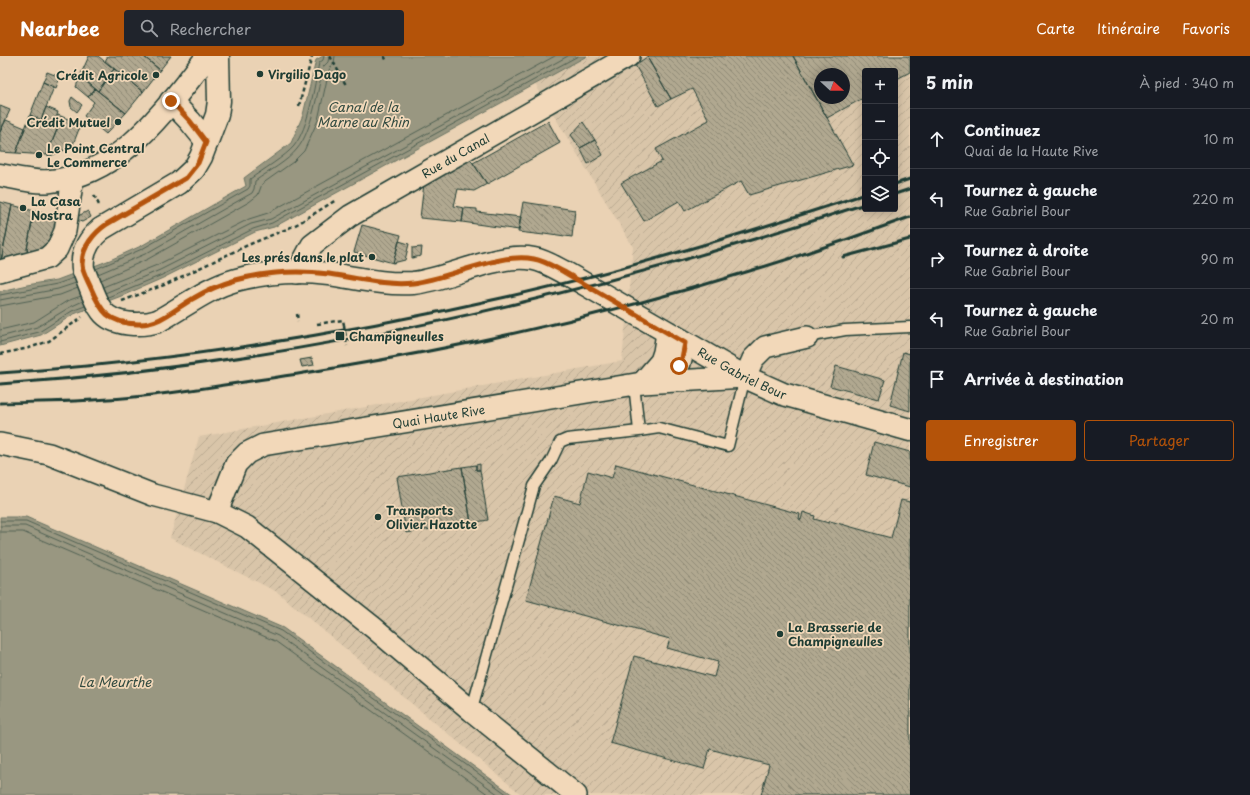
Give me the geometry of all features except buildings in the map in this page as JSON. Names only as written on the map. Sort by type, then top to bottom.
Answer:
[{"type":"main road","points":[[0,175],[43,181],[72,177],[91,171],[120,154],[153,123],[208,56]]},
{"type":"main road","name":"Rue Gabriel Bour","points":[[218,56],[219,101],[217,115],[198,163],[186,178],[100,219],[88,243],[82,264],[102,310],[111,318],[129,323],[146,324],[158,321],[194,298],[226,283],[270,274],[297,272],[328,274],[383,282],[404,283],[426,280],[499,260],[512,258],[533,259],[564,272],[745,377],[790,396],[910,430]]},
{"type":"main road","points":[[171,101],[190,121],[206,142]]},
{"type":"street","name":"Rue du Canal","points":[[297,272],[312,245],[350,216],[629,56]]},
{"type":"street","points":[[0,271],[47,258],[57,249],[65,231],[72,177]]},
{"type":"street","points":[[745,377],[753,359],[765,347],[807,336]]},
{"type":"street","points":[[668,381],[680,363],[676,338]]},
{"type":"street","points":[[638,384],[661,361],[664,352],[676,338]]},
{"type":"street","name":"Quai Haute Rive","points":[[217,512],[236,464],[247,453],[263,445],[638,384],[745,377]]},
{"type":"street","points":[[0,444],[49,454],[152,495],[217,512],[247,527],[374,628],[470,715],[576,795]]},
{"type":"lane","points":[[807,336],[845,330],[910,327]]},
{"type":"lane","points":[[470,715],[534,486],[551,461],[560,442],[567,439],[659,428],[728,446],[745,377]]},
{"type":"lane","points":[[638,384],[639,430]]},
{"type":"path","points":[[299,106],[312,56]]},
{"type":"path","points":[[330,56],[346,85]]},
{"type":"path","points":[[384,56],[387,61]]},
{"type":"path","points":[[94,195],[101,208],[100,219]]},
{"type":"path","points":[[120,302],[164,285],[248,245],[294,226],[317,212]]},
{"type":"path","points":[[297,314],[298,321]]},
{"type":"path","points":[[0,354],[29,348],[49,341],[79,318],[86,315]]},
{"type":"path","points":[[317,324],[343,320],[347,346]]},
{"type":"shaded area","points":[[587,56],[910,56],[910,795],[522,795],[277,592],[170,538],[199,437],[622,361],[633,247],[535,84]]},
{"type":"water","name":"Canal de la Marne au Rhin","points":[[323,56],[587,56],[274,227],[255,232],[163,278],[74,314],[41,335],[0,346],[0,291],[57,280],[110,260],[141,246],[246,186],[244,178],[291,143],[303,115],[316,60]]},
{"type":"water","name":"La Meurthe","points":[[0,517],[26,517],[283,628],[513,795],[0,795]]},
{"type":"railway","points":[[898,183],[910,179]]},
{"type":"railway","points":[[898,193],[910,189]]},
{"type":"railway","points":[[0,373],[127,362],[191,354],[317,335],[443,311],[642,263],[731,237],[862,195]]},
{"type":"railway","points":[[0,384],[111,374],[221,361],[330,343],[438,321],[546,297],[653,269],[759,238],[862,205]]},
{"type":"railway","points":[[0,403],[94,400],[166,394],[325,370],[485,340],[629,306],[700,286],[771,265],[910,217]]},
{"type":"railway","points":[[843,257],[910,239]]},
{"type":"place","name":"Virgilio Dago","points":[[260,74]]},
{"type":"place","name":"Crédit Agricole","points":[[156,75]]},
{"type":"place","name":"Crédit Mutuel","points":[[118,122]]},
{"type":"place","name":"Le Point Central Le Commerce","points":[[39,155]]},
{"type":"place","name":"La Casa Nostra","points":[[23,208]]},
{"type":"place","name":"Les prés dans le plat","points":[[372,257]]},
{"type":"place","name":"Champigneulles","points":[[340,336]]},
{"type":"place","name":"Transports Olivier Hazotte","points":[[378,517]]},
{"type":"place","name":"La Brasserie de Champigneulles","points":[[780,634]]},
{"type":"route","points":[[171,101],[190,121],[206,142],[198,163],[186,178],[107,224],[96,233],[88,243],[84,253],[82,264],[83,269],[102,310],[111,318],[138,324],[155,322],[206,292],[226,283],[252,276],[284,272],[311,273],[383,282],[415,283],[499,260],[523,258],[539,260],[564,272],[685,343],[679,366]]}]
